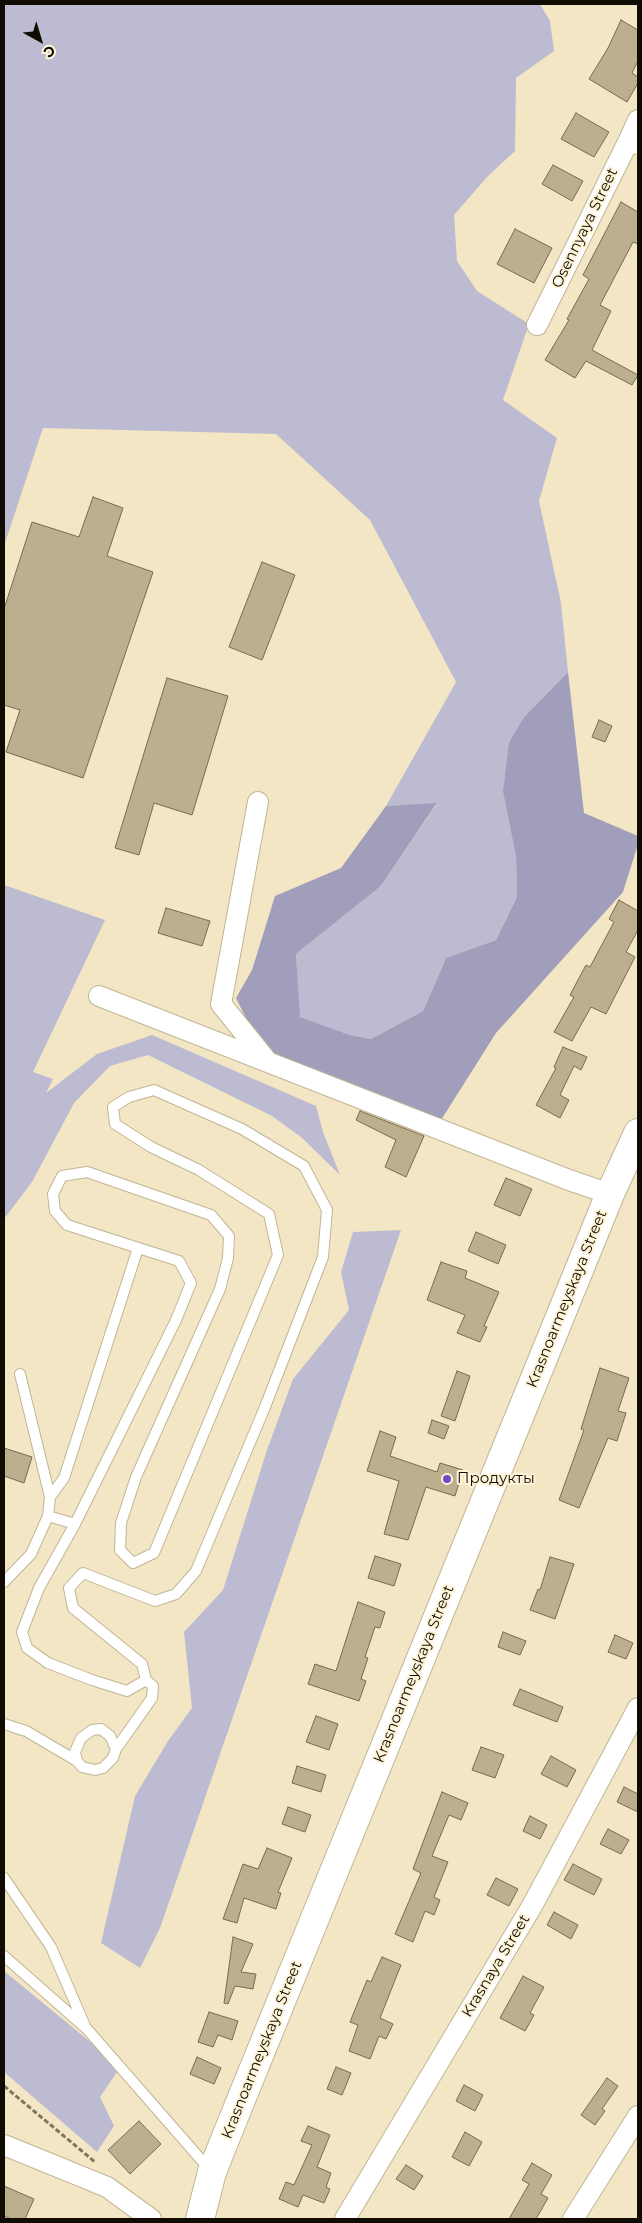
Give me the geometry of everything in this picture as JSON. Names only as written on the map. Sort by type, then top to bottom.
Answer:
[{"type":"main road","name":"Krasnoarmeyskaya Street","points":[[200,2219],[212,2172],[610,1194],[638,1133]]},
{"type":"street","name":"Osennyaya Street","points":[[536,325],[634,142],[638,120]]},
{"type":"street","points":[[258,802],[221,1004],[268,1063]]},
{"type":"street","points":[[99,996],[569,1180],[610,1194]]},
{"type":"street","name":"Krasnaya Street","points":[[345,2219],[532,1906],[638,1708]]},
{"type":"street","points":[[573,2219],[638,2116]]},
{"type":"street","points":[[4,2145],[106,2187],[152,2219]]},
{"type":"lane","points":[[4,1724],[26,1731],[76,1761],[82,1767],[95,1770],[103,1768],[114,1758],[116,1749],[152,1698],[153,1686],[146,1680],[142,1664],[73,1608],[69,1588],[83,1574],[155,1601],[176,1594],[196,1571],[265,1407],[323,1258],[327,1210],[304,1166],[242,1129],[194,1106],[154,1090],[129,1097],[113,1107],[115,1124],[151,1147],[199,1170],[269,1214],[278,1255],[154,1553],[133,1563],[120,1550],[121,1524],[136,1477],[220,1289],[228,1258],[229,1236],[211,1215],[87,1172],[62,1176],[52,1194],[55,1210],[67,1225],[179,1262],[191,1283],[176,1320],[75,1524],[39,1588],[22,1632],[27,1648],[48,1662],[92,1680],[127,1691],[146,1680]]},
{"type":"lane","points":[[50,1497],[64,1478],[138,1248]]},
{"type":"lane","points":[[4,1582],[31,1554],[48,1516],[50,1497],[20,1374]]},
{"type":"lane","points":[[48,1516],[75,1524]]},
{"type":"lane","points":[[76,1761],[75,1752],[81,1738],[92,1730],[101,1729],[110,1736],[116,1749]]},
{"type":"lane","points":[[4,1878],[51,1946],[86,2029]]},
{"type":"lane","points":[[4,1956],[86,2029],[212,2172]]},
{"type":"path","points":[[4,2086],[95,2161],[106,2187]]},
{"type":"shaded area","points":[[4,4],[540,4],[550,21],[554,51],[516,78],[515,151],[488,176],[454,215],[457,261],[477,291],[529,324],[503,400],[557,438],[539,501],[561,603],[568,672],[524,717],[503,792],[516,857],[517,897],[496,940],[446,958],[423,1011],[371,1039],[350,1035],[299,1017],[296,954],[381,886],[437,804],[386,806],[456,682],[370,520],[276,434],[43,428],[4,546]]},
{"type":"shaded area","points":[[568,672],[584,813],[638,836],[638,844],[623,892],[496,1033],[436,1128],[268,1063],[236,998],[252,970],[275,896],[341,868],[386,806],[437,803],[381,886],[296,954],[300,1017],[350,1035],[371,1039],[423,1011],[446,958],[496,940],[517,897],[516,857],[503,792],[509,743],[524,717]]},
{"type":"shaded area","points":[[4,885],[105,920],[33,1072],[53,1079],[46,1093],[97,1054],[152,1035],[316,1106],[323,1132],[340,1175],[301,1137],[272,1116],[148,1055],[110,1066],[74,1103],[32,1182],[4,1219]]},
{"type":"shaded area","points":[[401,1230],[160,1928],[140,1968],[101,1943],[135,1796],[168,1741],[192,1708],[184,1632],[223,1590],[267,1450],[293,1379],[349,1310],[341,1272],[353,1232]]},
{"type":"shaded area","points":[[4,1971],[105,2054],[117,2072],[100,2097],[114,2126],[97,2152],[4,2072]]},
{"type":"building","points":[[621,20],[638,30],[638,61],[632,73],[638,77],[638,83],[627,102],[589,79],[608,48]]},
{"type":"building","points":[[576,113],[609,132],[594,157],[561,139]]},
{"type":"building","points":[[553,165],[583,181],[572,201],[542,184]]},
{"type":"building","points":[[621,202],[638,212],[638,244],[633,242],[600,305],[611,311],[592,350],[638,375],[632,385],[586,361],[575,378],[545,360],[569,320],[567,319],[589,279],[583,275]]},
{"type":"building","points":[[515,229],[552,248],[534,283],[497,264]]},
{"type":"building","points":[[93,497],[123,508],[107,556],[153,572],[83,778],[6,752],[20,710],[4,705],[4,609],[32,522],[79,537]]},
{"type":"building","points":[[262,562],[295,575],[262,660],[229,647]]},
{"type":"building","points":[[167,678],[228,696],[192,815],[154,803],[139,855],[115,848]]},
{"type":"building","points":[[599,720],[612,726],[605,742],[592,737]]},
{"type":"building","points":[[619,900],[638,911],[638,930],[626,952],[635,957],[606,1014],[591,1007],[572,1041],[554,1032],[574,997],[570,995],[586,965],[590,967],[614,922],[609,919]]},
{"type":"building","points":[[166,908],[210,921],[202,946],[158,933]]},
{"type":"building","points":[[563,1047],[587,1057],[581,1070],[574,1066],[560,1095],[569,1100],[560,1118],[536,1105],[556,1068],[554,1067]]},
{"type":"building","points":[[360,1111],[424,1136],[406,1177],[385,1167],[396,1140],[356,1120]]},
{"type":"building","points":[[506,1178],[532,1189],[520,1216],[494,1205]]},
{"type":"building","points":[[476,1232],[506,1245],[498,1264],[468,1251]]},
{"type":"building","points":[[441,1262],[467,1271],[465,1278],[499,1292],[484,1326],[487,1327],[480,1342],[457,1333],[465,1315],[427,1300]]},
{"type":"building","points":[[600,1368],[629,1378],[618,1411],[626,1413],[617,1441],[608,1438],[579,1508],[559,1500],[584,1430],[581,1429]]},
{"type":"building","points":[[457,1371],[470,1376],[455,1421],[441,1416]]},
{"type":"building","points":[[432,1420],[449,1426],[444,1439],[428,1433]]},
{"type":"building","points":[[380,1431],[396,1437],[390,1456],[437,1472],[440,1463],[463,1470],[455,1496],[426,1487],[408,1540],[384,1534],[399,1481],[367,1471]]},
{"type":"building","points":[[4,1448],[32,1457],[24,1483],[4,1476]]},
{"type":"building","points":[[375,1556],[401,1564],[394,1586],[368,1578]]},
{"type":"building","points":[[550,1557],[574,1564],[555,1619],[530,1610],[538,1589],[540,1590]]},
{"type":"building","points":[[358,1602],[385,1612],[380,1628],[375,1627],[365,1657],[368,1658],[361,1679],[366,1681],[359,1701],[308,1684],[315,1664],[336,1671]]},
{"type":"building","points":[[503,1632],[526,1641],[520,1655],[498,1647]]},
{"type":"building","points":[[615,1635],[633,1643],[626,1659],[608,1652]]},
{"type":"building","points":[[520,1689],[563,1707],[557,1722],[513,1705]]},
{"type":"building","points":[[316,1716],[338,1724],[329,1750],[306,1742]]},
{"type":"building","points":[[481,1747],[504,1755],[495,1778],[472,1770]]},
{"type":"building","points":[[551,1756],[576,1770],[567,1787],[541,1774]]},
{"type":"building","points":[[297,1766],[326,1775],[321,1792],[292,1783]]},
{"type":"building","points":[[624,1787],[638,1794],[638,1812],[617,1802]]},
{"type":"building","points":[[442,1792],[468,1803],[461,1820],[449,1815],[432,1856],[448,1862],[434,1897],[440,1900],[434,1915],[425,1911],[413,1942],[395,1934],[421,1873],[413,1869]]},
{"type":"building","points":[[288,1807],[311,1815],[305,1832],[282,1824]]},
{"type":"building","points":[[530,1816],[547,1825],[540,1839],[523,1831]]},
{"type":"building","points":[[608,1829],[629,1840],[621,1854],[600,1844]]},
{"type":"building","points":[[267,1848],[292,1858],[278,1892],[281,1893],[276,1909],[244,1898],[237,1923],[223,1919],[243,1864],[258,1869]]},
{"type":"building","points":[[573,1864],[602,1879],[594,1895],[564,1880]]},
{"type":"building","points":[[496,1878],[518,1889],[509,1906],[487,1895]]},
{"type":"building","points":[[554,1912],[578,1925],[571,1939],[547,1925]]},
{"type":"building","points":[[233,1937],[253,1944],[241,1972],[256,1974],[253,1989],[235,1986],[228,2004],[224,2003]]},
{"type":"building","points":[[382,1957],[401,1965],[380,2018],[393,2024],[386,2039],[379,2036],[370,2059],[349,2051],[358,2025],[350,2022],[367,1980],[371,1982]]},
{"type":"building","points":[[523,1976],[544,1987],[530,2013],[534,2015],[525,2031],[500,2018]]},
{"type":"building","points":[[209,2012],[238,2021],[232,2040],[218,2035],[213,2047],[198,2042]]},
{"type":"building","points":[[197,2057],[221,2068],[214,2084],[190,2074]]},
{"type":"building","points":[[336,2067],[351,2073],[342,2095],[327,2089]]},
{"type":"building","points":[[607,2078],[618,2086],[602,2109],[605,2111],[595,2125],[581,2115]]},
{"type":"building","points":[[464,2085],[483,2095],[475,2111],[456,2101]]},
{"type":"building","points":[[139,2121],[161,2144],[130,2174],[108,2150]]},
{"type":"building","points":[[308,2126],[330,2135],[317,2167],[331,2173],[326,2187],[330,2189],[324,2203],[303,2195],[298,2207],[279,2199],[286,2182],[294,2185],[312,2145],[301,2141]]},
{"type":"building","points":[[465,2132],[482,2142],[469,2166],[452,2157]]},
{"type":"building","points":[[532,2163],[552,2175],[541,2194],[548,2198],[536,2219],[509,2219],[529,2184],[522,2180]]},
{"type":"building","points":[[406,2165],[423,2176],[414,2190],[396,2179]]},
{"type":"building","points":[[4,2186],[34,2199],[25,2219],[11,2219],[4,2216]]},
{"type":"place","name":"Продукты","points":[[447,1479]]}]
